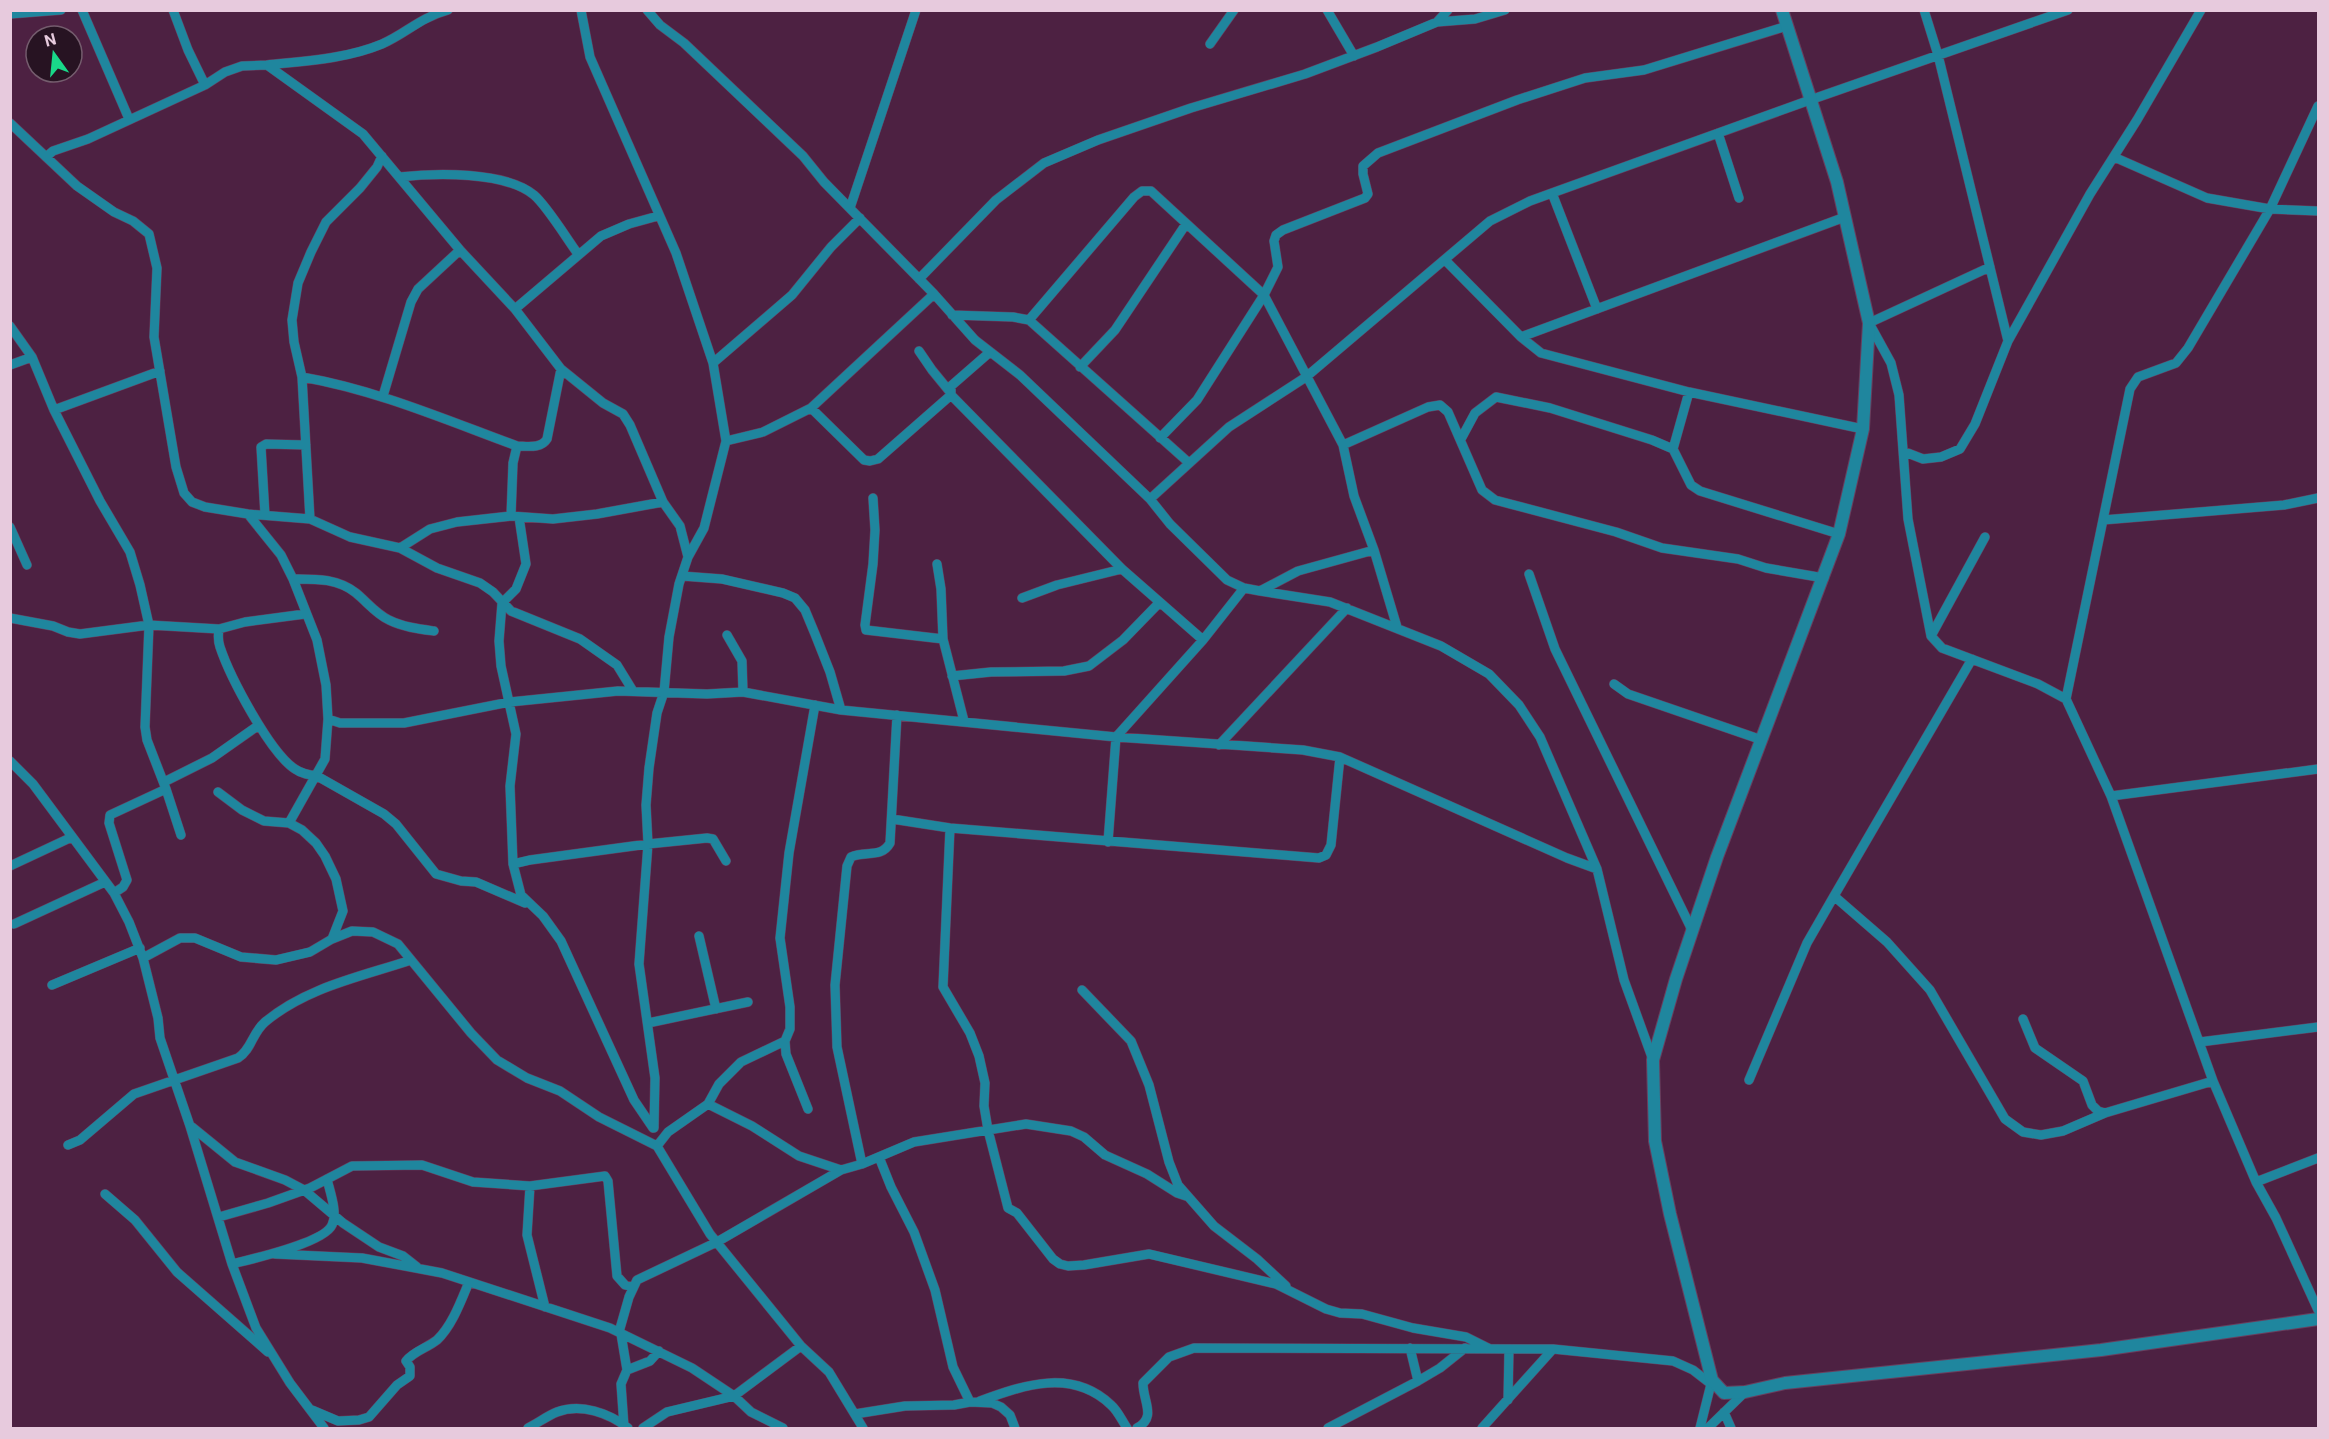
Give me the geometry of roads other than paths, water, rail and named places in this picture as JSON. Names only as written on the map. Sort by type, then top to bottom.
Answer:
[{"type":"street","points":[[10,14],[61,10]]},
{"type":"street","points":[[82,10],[129,119]]},
{"type":"street","points":[[173,10],[188,50],[205,85]]},
{"type":"street","points":[[46,157],[53,151],[88,139],[205,85],[225,72],[242,66],[267,65],[354,53],[383,43],[429,16],[448,10]]},
{"type":"street","points":[[581,10],[590,57],[676,253],[713,363],[726,441],[704,528],[688,557],[682,576],[669,637],[664,692],[657,713],[646,805],[648,844],[639,964],[655,1078],[654,1144]]},
{"type":"street","points":[[648,10],[660,25],[684,43],[803,156],[824,182],[934,294],[975,340],[1020,375],[1150,499],[1170,524],[1227,580],[1244,588],[1330,602],[1397,627],[1441,646],[1489,674],[1519,705],[1539,737],[1597,869],[1623,980],[1653,1060]]},
{"type":"street","points":[[850,208],[916,10]]},
{"type":"street","points":[[1210,44],[1234,10]]},
{"type":"street","points":[[1327,10],[1354,56]]},
{"type":"street","points":[[1437,22],[1448,10]]},
{"type":"street","points":[[919,279],[996,200],[1044,163],[1098,140],[1191,108],[1305,74],[1437,22],[1474,19],[1505,10]]},
{"type":"street","points":[[1782,10],[1838,182],[1869,322],[1891,363],[1899,395],[1905,452],[1908,519],[1931,636],[1942,648],[2038,684],[2066,699],[2111,795],[2213,1081],[2256,1182],[2276,1218],[2319,1310]]},
{"type":"street","points":[[1924,10],[1938,55],[2008,341]]},
{"type":"street","points":[[1150,499],[1229,427],[1306,377],[1490,221],[1530,201],[2068,10]]},
{"type":"street","points":[[1905,452],[1923,459],[1941,458],[1960,449],[1976,424],[2008,341],[2090,194],[2201,10]]},
{"type":"street","points":[[1160,438],[1197,400],[1264,296],[1278,267],[1276,235],[1283,230],[1365,198],[1368,194],[1363,166],[1378,153],[1516,100],[1575,81],[1644,70],[1787,26]]},
{"type":"street","points":[[267,65],[363,134],[459,250],[515,309],[561,369],[603,403],[623,414],[630,425],[663,502],[680,526],[688,557]]},
{"type":"street","points":[[2066,699],[2130,389],[2138,377],[2176,363],[2188,348],[2270,209],[2319,106]]},
{"type":"street","points":[[10,123],[77,186],[114,212],[133,221],[149,234],[158,268],[154,337],[176,467],[184,493],[192,502],[205,507],[248,514],[310,519],[350,537],[400,548],[437,568],[480,583],[493,592],[511,611],[580,639],[600,651],[617,665],[633,691]]},
{"type":"street","points":[[1718,133],[1740,198]]},
{"type":"street","points":[[310,519],[302,377],[294,342],[292,320],[298,283],[310,252],[326,222],[360,188],[377,167],[382,156]]},
{"type":"street","points":[[2114,157],[2207,198],[2270,209],[2319,212]]},
{"type":"street","points":[[399,177],[449,174],[515,184],[534,196],[578,254]]},
{"type":"street","points":[[1029,320],[1134,196],[1142,191],[1151,192],[1264,296],[1343,445],[1354,496],[1374,550],[1397,627]]},
{"type":"street","points":[[1552,193],[1597,309]]},
{"type":"street","points":[[515,309],[601,236],[628,224],[658,216]]},
{"type":"street","points":[[1521,337],[1845,217]]},
{"type":"street","points":[[713,363],[792,295],[831,247],[860,218]]},
{"type":"street","points":[[1080,367],[1114,330],[1186,224]]},
{"type":"street","points":[[383,396],[411,302],[418,289],[459,250]]},
{"type":"street","points":[[1445,260],[1521,337],[1541,353],[1564,361],[1689,392],[1863,429]]},
{"type":"street","points":[[1869,322],[1990,267]]},
{"type":"street","points":[[726,441],[763,432],[811,408],[934,294]]},
{"type":"street","points":[[952,315],[1013,317],[1029,320],[1188,462]]},
{"type":"street","points":[[1700,1428],[1712,1382],[1670,1214],[1655,1141],[1653,1060],[1692,930],[1717,857],[1839,534],[1863,429],[1869,322]]},
{"type":"street","points":[[10,326],[32,357],[54,410],[100,501],[130,552],[149,625],[145,727],[147,740],[181,834]]},
{"type":"street","points":[[919,351],[951,394],[1122,569],[1203,640]]},
{"type":"street","points":[[811,408],[864,460],[878,459],[951,394],[951,386],[990,352]]},
{"type":"street","points":[[10,365],[32,357]]},
{"type":"street","points":[[302,377],[383,396],[517,446],[538,446],[544,444],[547,439],[561,369]]},
{"type":"street","points":[[54,410],[160,371]]},
{"type":"street","points":[[1673,449],[1689,392]]},
{"type":"street","points":[[1461,440],[1475,414],[1496,397],[1550,408],[1652,440],[1673,449],[1691,485],[1701,491],[1839,534]]},
{"type":"street","points":[[1343,445],[1428,406],[1440,405],[1448,412],[1482,490],[1495,500],[1616,532],[1662,548],[1737,559],[1766,568],[1824,578]]},
{"type":"street","points":[[265,515],[261,447],[266,444],[306,445]]},
{"type":"street","points":[[517,446],[513,463],[515,517],[526,564],[516,589],[502,603],[499,641],[501,666],[516,734],[510,786],[513,864],[521,895],[543,916],[561,941],[634,1100],[654,1128]]},
{"type":"street","points":[[873,498],[875,530],[866,630],[943,639]]},
{"type":"street","points":[[2103,520],[2284,505],[2319,498]]},
{"type":"street","points":[[400,548],[430,529],[457,522],[515,517],[553,519],[663,502]]},
{"type":"street","points":[[248,514],[281,555],[293,579],[317,640],[324,674],[328,720],[325,759],[289,823]]},
{"type":"street","points":[[10,527],[27,565]]},
{"type":"street","points":[[1931,636],[1985,537]]},
{"type":"street","points":[[1260,591],[1298,571],[1374,550]]},
{"type":"street","points":[[937,564],[941,589],[943,639],[964,721]]},
{"type":"street","points":[[1022,598],[1057,585],[1122,569]]},
{"type":"street","points":[[1529,574],[1555,649],[1692,930]]},
{"type":"street","points":[[682,576],[722,579],[795,597],[805,610],[815,634],[830,672],[840,710]]},
{"type":"street","points":[[293,579],[323,579],[339,584],[354,592],[387,620],[408,627],[434,631]]},
{"type":"street","points":[[1108,842],[1116,737],[1203,640],[1244,588]]},
{"type":"street","points":[[952,675],[1064,671],[1089,666],[1123,640],[1160,603]]},
{"type":"street","points":[[1219,745],[1347,608]]},
{"type":"street","points":[[10,618],[80,634],[149,625],[219,629],[245,622],[305,614]]},
{"type":"street","points":[[219,629],[220,647],[259,725],[282,758],[295,769],[306,775],[317,776],[384,814],[396,824],[436,874],[461,881],[476,882],[529,905]]},
{"type":"street","points":[[728,634],[742,661],[743,692]]},
{"type":"street","points":[[1749,1080],[1807,943],[1972,659]]},
{"type":"street","points":[[1614,684],[1628,694],[1762,740]]},
{"type":"street","points":[[328,720],[368,724],[404,723],[510,702],[633,691],[707,694],[743,692],[840,710],[1116,737],[1303,750],[1340,757],[1597,869]]},
{"type":"street","points":[[808,1109],[786,1054],[785,1041],[790,1029],[790,1007],[780,938],[789,853],[815,705]]},
{"type":"street","points":[[862,1164],[837,1047],[835,985],[847,866],[850,857],[886,850],[890,843],[897,715]]},
{"type":"street","points":[[114,893],[123,887],[127,880],[109,822],[110,815],[212,758],[259,725]]},
{"type":"street","points":[[891,819],[950,828],[1319,858],[1326,855],[1331,846],[1340,757]]},
{"type":"street","points":[[10,761],[33,783],[114,893],[129,922],[142,953],[158,1018],[160,1038],[219,1217],[232,1264],[256,1328],[272,1355],[324,1428]]},
{"type":"street","points":[[2111,795],[2319,770]]},
{"type":"street","points":[[218,792],[242,810],[264,821],[289,823],[302,830],[316,843],[336,879],[343,911],[332,939]]},
{"type":"street","points":[[950,828],[944,987],[970,1033],[979,1056],[985,1083],[984,1106],[988,1130],[1008,1208],[1017,1213],[1053,1259],[1068,1266],[1149,1254],[1276,1284],[1326,1309],[1340,1313],[1362,1314],[1413,1328],[1466,1337],[1490,1349]]},
{"type":"street","points":[[10,866],[72,837]]},
{"type":"street","points":[[513,864],[648,844],[713,838],[726,861]]},
{"type":"street","points":[[14,924],[105,882]]},
{"type":"street","points":[[1834,896],[1887,942],[1930,990],[2006,1119],[2023,1132],[2041,1135],[2062,1131],[2105,1113],[2213,1081]]},
{"type":"street","points":[[52,985],[180,938],[195,938],[241,957],[276,960],[310,952],[352,931],[373,932],[398,944],[471,1033],[497,1060],[526,1078],[560,1091],[599,1118],[654,1144],[717,1242],[801,1346],[829,1372],[863,1428]]},
{"type":"street","points":[[699,936],[716,1009]]},
{"type":"street","points":[[68,1145],[80,1140],[134,1094],[238,1058],[247,1052],[254,1036],[263,1024],[297,999],[332,984],[411,960]]},
{"type":"street","points":[[1082,990],[1131,1041],[1149,1085],[1169,1162],[1178,1185],[1214,1226],[1257,1259],[1292,1291]]},
{"type":"street","points":[[648,1023],[748,1002]]},
{"type":"street","points":[[2023,1019],[2035,1048],[2083,1081],[2092,1106],[2105,1113]]},
{"type":"street","points":[[2200,1042],[2319,1027]]},
{"type":"street","points":[[654,1144],[708,1104],[719,1084],[741,1062],[785,1041]]},
{"type":"street","points":[[708,1104],[752,1126],[799,1156],[841,1170]]},
{"type":"street","points":[[626,1427],[621,1384],[627,1370],[620,1333],[637,1280],[717,1242],[841,1170],[862,1164],[914,1142],[1026,1124],[1071,1131],[1084,1137],[1105,1155],[1147,1174],[1163,1186],[1186,1196]]},
{"type":"street","points":[[190,1126],[235,1162],[285,1180],[304,1190],[334,1216],[379,1247],[403,1256],[419,1269]]},
{"type":"street","points":[[879,1157],[891,1187],[914,1232],[935,1290],[953,1367],[974,1402]]},
{"type":"street","points":[[2256,1182],[2319,1158]]},
{"type":"street","points":[[219,1217],[304,1190],[352,1166],[422,1165],[473,1182],[530,1186],[605,1176],[609,1181],[617,1276],[625,1285],[633,1287]]},
{"type":"street","points":[[232,1264],[275,1254],[322,1235],[332,1227],[334,1216],[327,1179]]},
{"type":"street","points":[[530,1186],[527,1235],[545,1307]]},
{"type":"street","points":[[105,1194],[135,1220],[177,1272],[208,1302],[272,1355]]},
{"type":"street","points":[[275,1254],[362,1258],[442,1273],[545,1307],[620,1333],[659,1351],[692,1368],[734,1396],[751,1412],[783,1428]]},
{"type":"street","points":[[368,1428],[369,1418],[398,1385],[410,1376],[410,1367],[406,1361],[409,1357],[437,1340],[450,1322],[469,1282]]},
{"type":"street","points":[[1137,1428],[1149,1418],[1143,1394],[1143,1383],[1159,1365],[1184,1351],[1206,1347],[1553,1349],[1673,1361],[1693,1370],[1724,1393],[1745,1392],[1785,1383],[2101,1350],[2319,1319]]},
{"type":"street","points":[[643,1428],[667,1412],[734,1396],[801,1346]]},
{"type":"street","points":[[1410,1348],[1418,1381]]},
{"type":"street","points":[[1328,1428],[1418,1381],[1440,1368],[1465,1348]]},
{"type":"street","points":[[1508,1400],[1509,1349]]},
{"type":"street","points":[[1482,1428],[1553,1349]]},
{"type":"street","points":[[627,1370],[650,1361],[659,1351]]},
{"type":"street","points":[[855,1414],[905,1406],[954,1405],[974,1402],[1018,1387],[1056,1381],[1077,1384],[1113,1406],[1127,1428]]},
{"type":"street","points":[[1708,1428],[1745,1392]]},
{"type":"street","points":[[974,1402],[992,1403],[1001,1407],[1010,1415],[1015,1428]]},
{"type":"street","points":[[308,1407],[322,1416],[338,1421],[369,1418]]},
{"type":"street","points":[[528,1428],[555,1413],[571,1408],[602,1413],[618,1420],[626,1427]]},
{"type":"street","points":[[1724,1412],[1731,1428]]}]
